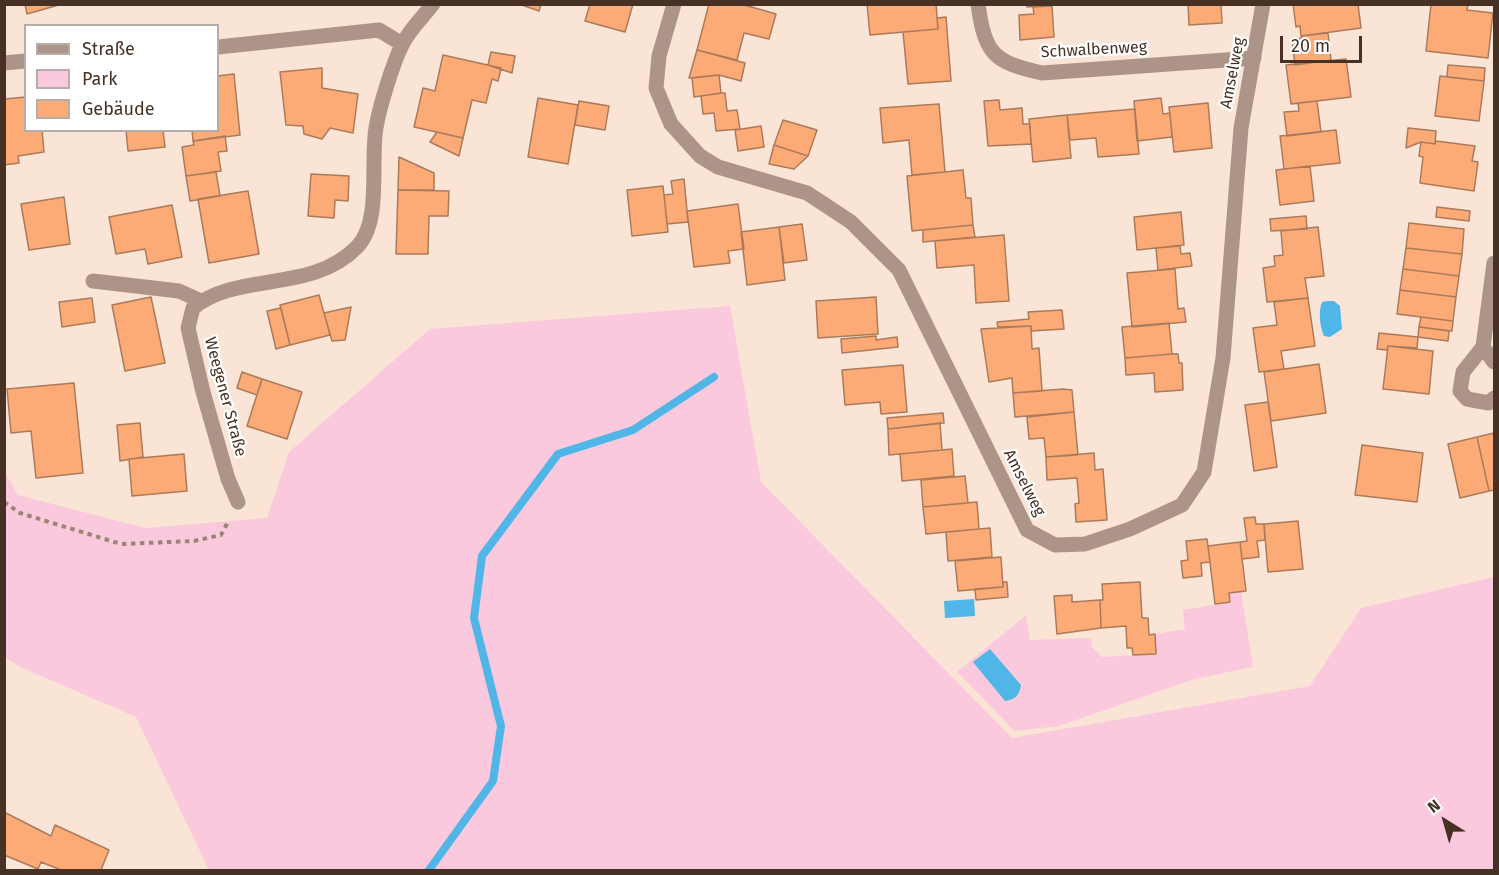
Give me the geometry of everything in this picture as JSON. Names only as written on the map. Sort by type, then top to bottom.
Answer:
[{"type":"street","points":[[93,282],[179,291],[201,301],[223,291],[292,280],[341,262],[359,246],[370,227],[376,126],[402,44],[433,4]]},
{"type":"street","name":"Amselweg","points":[[674,4],[659,56],[656,88],[671,124],[700,156],[718,167],[807,193],[851,222],[899,270],[1027,530],[1055,545],[1085,544],[1130,529],[1182,505],[1204,472],[1223,358],[1241,128],[1263,4]]},
{"type":"street","name":"Schwalbenweg","points":[[978,4],[989,50],[1011,66],[1042,73],[1254,58]]},
{"type":"street","points":[[219,47],[379,30],[402,44]]},
{"type":"street","points":[[4,63],[24,62]]},
{"type":"street","points":[[1494,263],[1483,347],[1463,372],[1460,391],[1467,399],[1489,403],[1494,398]]},
{"type":"street","name":"Weegener Straße","points":[[201,301],[193,308],[188,328],[202,392],[228,479],[238,502]]},
{"type":"street","points":[[1483,347],[1494,363]]},
{"type":"path","points":[[4,502],[20,513],[121,544],[194,541],[221,535],[238,502]]},
{"type":"green space","points":[[730,306],[761,482],[1012,738],[1310,686],[1361,608],[1494,577],[1494,870],[209,870],[136,717],[20,667],[5,657],[5,473],[18,495],[145,528],[267,518],[289,452],[430,329]]},
{"type":"green space","points":[[1241,591],[1253,667],[1194,679],[1059,726],[1015,731],[957,672],[1026,615],[1030,640],[1091,638],[1091,646],[1102,657],[1156,654],[1155,634],[1185,629],[1183,610],[1230,602],[1229,593]]},
{"type":"water","points":[[1334,301],[1340,306],[1342,329],[1330,337],[1324,336],[1320,319],[1322,302]]},
{"type":"water","points":[[974,599],[975,616],[945,618],[944,601]]},
{"type":"water","points":[[990,649],[1021,685],[1018,694],[1012,699],[1005,701],[973,662]]},
{"type":"building","points":[[25,4],[62,4],[27,14]]},
{"type":"building","points":[[519,4],[541,4],[539,11]]},
{"type":"building","points":[[590,4],[633,4],[625,32],[585,21]]},
{"type":"building","points":[[709,4],[741,4],[776,14],[769,39],[744,33],[737,60],[697,50]]},
{"type":"building","points":[[867,4],[936,4],[938,29],[870,35]]},
{"type":"building","points":[[1027,4],[1069,4],[1027,7]]},
{"type":"building","points":[[1188,4],[1221,4],[1222,23],[1189,25]]},
{"type":"building","points":[[1293,4],[1358,4],[1361,28],[1301,36],[1300,26],[1296,27]]},
{"type":"building","points":[[1431,4],[1468,4],[1467,10],[1493,13],[1488,58],[1426,51]]},
{"type":"building","points":[[1052,6],[1054,37],[1020,40],[1019,15],[1034,14],[1033,7]]},
{"type":"building","points":[[946,17],[951,81],[908,84],[903,32],[938,29],[937,18]]},
{"type":"building","points":[[1328,33],[1331,60],[1295,65],[1292,40],[1302,38],[1301,36]]},
{"type":"building","points":[[697,50],[745,63],[741,81],[719,75],[689,78]]},
{"type":"building","points":[[491,52],[515,56],[512,73],[488,65]]},
{"type":"building","points":[[443,55],[501,68],[498,81],[492,79],[486,103],[472,100],[463,138],[414,127],[423,88],[435,91]]},
{"type":"building","points":[[1346,59],[1351,97],[1291,104],[1286,65]]},
{"type":"building","points":[[1448,65],[1485,68],[1484,81],[1447,77]]},
{"type":"building","points":[[322,68],[322,88],[358,94],[353,133],[330,128],[322,139],[304,134],[303,126],[286,125],[280,72]]},
{"type":"building","points":[[234,74],[240,135],[193,141],[192,132],[219,132],[219,76]]},
{"type":"building","points":[[719,75],[721,93],[694,97],[692,78]]},
{"type":"building","points":[[1440,76],[1484,81],[1479,121],[1435,116]]},
{"type":"building","points":[[725,93],[727,111],[737,110],[740,129],[716,131],[714,113],[703,114],[701,96]]},
{"type":"building","points":[[24,97],[24,132],[42,132],[44,152],[18,156],[19,163],[4,165],[4,99]]},
{"type":"building","points":[[538,98],[578,105],[568,164],[528,157]]},
{"type":"building","points":[[1161,98],[1163,114],[1170,113],[1172,137],[1137,141],[1134,101]]},
{"type":"building","points":[[999,100],[1000,110],[1022,108],[1023,124],[1030,124],[1031,144],[988,146],[984,101]]},
{"type":"building","points":[[579,101],[609,106],[605,130],[575,125]]},
{"type":"building","points":[[1317,101],[1321,132],[1287,136],[1284,112],[1299,111],[1298,103]]},
{"type":"building","points":[[1208,103],[1212,148],[1174,152],[1169,107]]},
{"type":"building","points":[[939,104],[945,172],[912,175],[909,140],[883,143],[880,108]]},
{"type":"building","points":[[1135,109],[1139,154],[1098,157],[1096,138],[1070,140],[1067,115]]},
{"type":"building","points":[[1067,115],[1071,158],[1033,162],[1029,119]]},
{"type":"building","points":[[783,120],[817,130],[808,156],[774,145]]},
{"type":"building","points":[[761,126],[764,147],[738,151],[735,130]]},
{"type":"building","points":[[1408,128],[1436,131],[1435,144],[1421,142],[1406,148]]},
{"type":"building","points":[[1336,130],[1340,163],[1284,169],[1280,136]]},
{"type":"building","points":[[126,132],[163,132],[165,147],[128,151]]},
{"type":"building","points":[[437,132],[463,138],[459,156],[430,142]]},
{"type":"building","points":[[225,136],[227,151],[218,152],[221,171],[186,176],[182,147],[194,145],[193,141]]},
{"type":"building","points":[[1436,141],[1475,146],[1472,161],[1478,162],[1474,191],[1420,183],[1423,157],[1419,156],[1421,142],[1435,144]]},
{"type":"building","points":[[774,145],[808,156],[794,169],[769,164]]},
{"type":"building","points":[[399,157],[434,173],[434,190],[398,190]]},
{"type":"building","points":[[1310,166],[1314,201],[1280,205],[1276,170]]},
{"type":"building","points":[[963,170],[966,198],[971,198],[973,225],[912,231],[907,176]]},
{"type":"building","points":[[216,172],[220,196],[190,201],[186,176]]},
{"type":"building","points":[[311,174],[349,176],[348,201],[335,200],[334,218],[308,216]]},
{"type":"building","points":[[684,179],[688,222],[667,224],[664,195],[673,194],[671,181]]},
{"type":"building","points":[[663,186],[668,232],[632,236],[627,190]]},
{"type":"building","points":[[398,190],[449,191],[448,216],[429,216],[428,254],[396,254]]},
{"type":"building","points":[[248,191],[259,254],[209,263],[198,199]]},
{"type":"building","points":[[64,197],[70,244],[29,250],[21,204]]},
{"type":"building","points":[[738,204],[744,249],[728,251],[730,263],[694,267],[687,211]]},
{"type":"building","points":[[172,205],[182,257],[148,264],[145,249],[116,254],[109,217]]},
{"type":"building","points":[[1437,207],[1470,211],[1469,221],[1436,217]]},
{"type":"building","points":[[1181,212],[1184,245],[1137,250],[1134,217]]},
{"type":"building","points":[[1306,216],[1307,229],[1271,231],[1270,219]]},
{"type":"building","points":[[1409,223],[1464,229],[1462,254],[1406,248]]},
{"type":"building","points":[[802,224],[807,260],[784,263],[779,227]]},
{"type":"building","points":[[973,225],[975,237],[923,242],[923,230]]},
{"type":"building","points":[[779,227],[785,280],[747,285],[741,232]]},
{"type":"building","points":[[1318,227],[1324,276],[1305,278],[1308,298],[1267,302],[1263,268],[1275,266],[1274,256],[1283,255],[1281,231]]},
{"type":"building","points":[[1004,235],[1009,301],[976,303],[974,265],[937,268],[935,241]]},
{"type":"building","points":[[1180,246],[1181,254],[1190,253],[1192,266],[1158,270],[1156,248]]},
{"type":"building","points":[[1406,248],[1462,254],[1459,276],[1403,269]]},
{"type":"building","points":[[1175,269],[1178,309],[1184,308],[1186,322],[1132,327],[1127,273]]},
{"type":"building","points":[[1403,269],[1459,276],[1456,297],[1400,290]]},
{"type":"building","points":[[1400,290],[1456,297],[1453,321],[1397,314]]},
{"type":"building","points":[[319,295],[330,335],[290,345],[280,305]]},
{"type":"building","points":[[151,297],[165,363],[125,371],[112,305]]},
{"type":"building","points":[[876,297],[878,334],[818,338],[816,301]]},
{"type":"building","points":[[92,298],[95,322],[62,327],[59,302]]},
{"type":"building","points":[[1308,298],[1315,346],[1281,351],[1284,369],[1259,372],[1253,328],[1277,325],[1274,302]]},
{"type":"building","points":[[351,307],[345,340],[332,341],[324,313]]},
{"type":"building","points":[[281,308],[290,345],[276,349],[267,311]]},
{"type":"building","points":[[1062,310],[1064,329],[1031,331],[1031,326],[998,327],[997,322],[1029,319],[1028,312]]},
{"type":"building","points":[[1421,317],[1453,321],[1452,331],[1419,327]]},
{"type":"building","points":[[1169,323],[1172,354],[1125,358],[1122,327]]},
{"type":"building","points":[[1031,326],[1032,349],[1039,348],[1042,391],[1013,393],[1012,378],[989,382],[981,329]]},
{"type":"building","points":[[1419,327],[1449,331],[1448,341],[1418,337]]},
{"type":"building","points":[[1379,333],[1418,337],[1417,348],[1388,346],[1387,350],[1377,349]]},
{"type":"building","points":[[876,336],[876,340],[897,337],[898,347],[842,353],[841,339]]},
{"type":"building","points":[[1388,346],[1433,351],[1429,394],[1383,389]]},
{"type":"building","points":[[1178,354],[1179,363],[1182,363],[1183,390],[1155,392],[1154,373],[1126,375],[1125,358]]},
{"type":"building","points":[[1319,364],[1326,413],[1271,421],[1264,372]]},
{"type":"building","points":[[903,365],[907,412],[881,414],[880,402],[845,405],[842,370]]},
{"type":"building","points":[[242,372],[262,379],[257,395],[237,388]]},
{"type":"building","points":[[262,379],[302,392],[287,439],[247,426]]},
{"type":"building","points":[[74,383],[83,473],[36,478],[31,431],[11,433],[7,389]]},
{"type":"building","points":[[1072,390],[1074,412],[1015,417],[1013,393]]},
{"type":"building","points":[[1268,402],[1277,467],[1254,471],[1245,405]]},
{"type":"building","points":[[1074,412],[1078,455],[1046,457],[1044,438],[1029,439],[1027,417]]},
{"type":"building","points":[[943,413],[944,423],[888,429],[887,418]]},
{"type":"building","points":[[140,423],[143,457],[120,461],[117,425]]},
{"type":"building","points":[[940,423],[942,450],[889,455],[888,429]]},
{"type":"building","points":[[1494,433],[1494,490],[1489,491],[1477,437]]},
{"type":"building","points":[[1477,437],[1489,491],[1460,498],[1448,444]]},
{"type":"building","points":[[1362,445],[1423,453],[1417,502],[1355,495]]},
{"type":"building","points":[[952,449],[954,476],[902,481],[900,454]]},
{"type":"building","points":[[1094,453],[1095,470],[1103,469],[1107,520],[1076,522],[1075,504],[1079,503],[1077,478],[1047,480],[1046,457]]},
{"type":"building","points":[[184,454],[187,491],[132,496],[129,459]]},
{"type":"building","points":[[965,476],[968,503],[923,507],[921,480]]},
{"type":"building","points":[[977,502],[979,529],[926,534],[923,507]]},
{"type":"building","points":[[1255,517],[1256,524],[1264,524],[1265,540],[1257,541],[1259,557],[1242,559],[1240,542],[1247,541],[1244,518]]},
{"type":"building","points":[[1298,521],[1303,569],[1268,572],[1264,524]]},
{"type":"building","points":[[990,528],[992,557],[948,561],[946,532]]},
{"type":"building","points":[[1207,539],[1210,562],[1201,563],[1202,576],[1183,578],[1181,561],[1188,560],[1186,541]]},
{"type":"building","points":[[1240,542],[1246,591],[1229,593],[1230,602],[1215,604],[1208,546]]},
{"type":"building","points":[[1001,557],[1003,587],[958,591],[955,561]]},
{"type":"building","points":[[1003,582],[1007,582],[1008,597],[976,600],[975,589],[1003,587]]},
{"type":"building","points":[[1140,582],[1142,618],[1148,618],[1149,635],[1155,634],[1156,654],[1133,655],[1132,648],[1127,648],[1126,626],[1101,628],[1102,584]]},
{"type":"building","points":[[1072,595],[1072,602],[1100,600],[1101,628],[1057,634],[1054,596]]},
{"type":"building","points":[[4,812],[51,836],[55,825],[109,850],[101,870],[61,870],[41,862],[38,869],[4,855]]},
{"type":"waterway","points":[[429,870],[493,781],[501,726],[474,618],[482,556],[558,454],[633,430],[714,377]]}]
